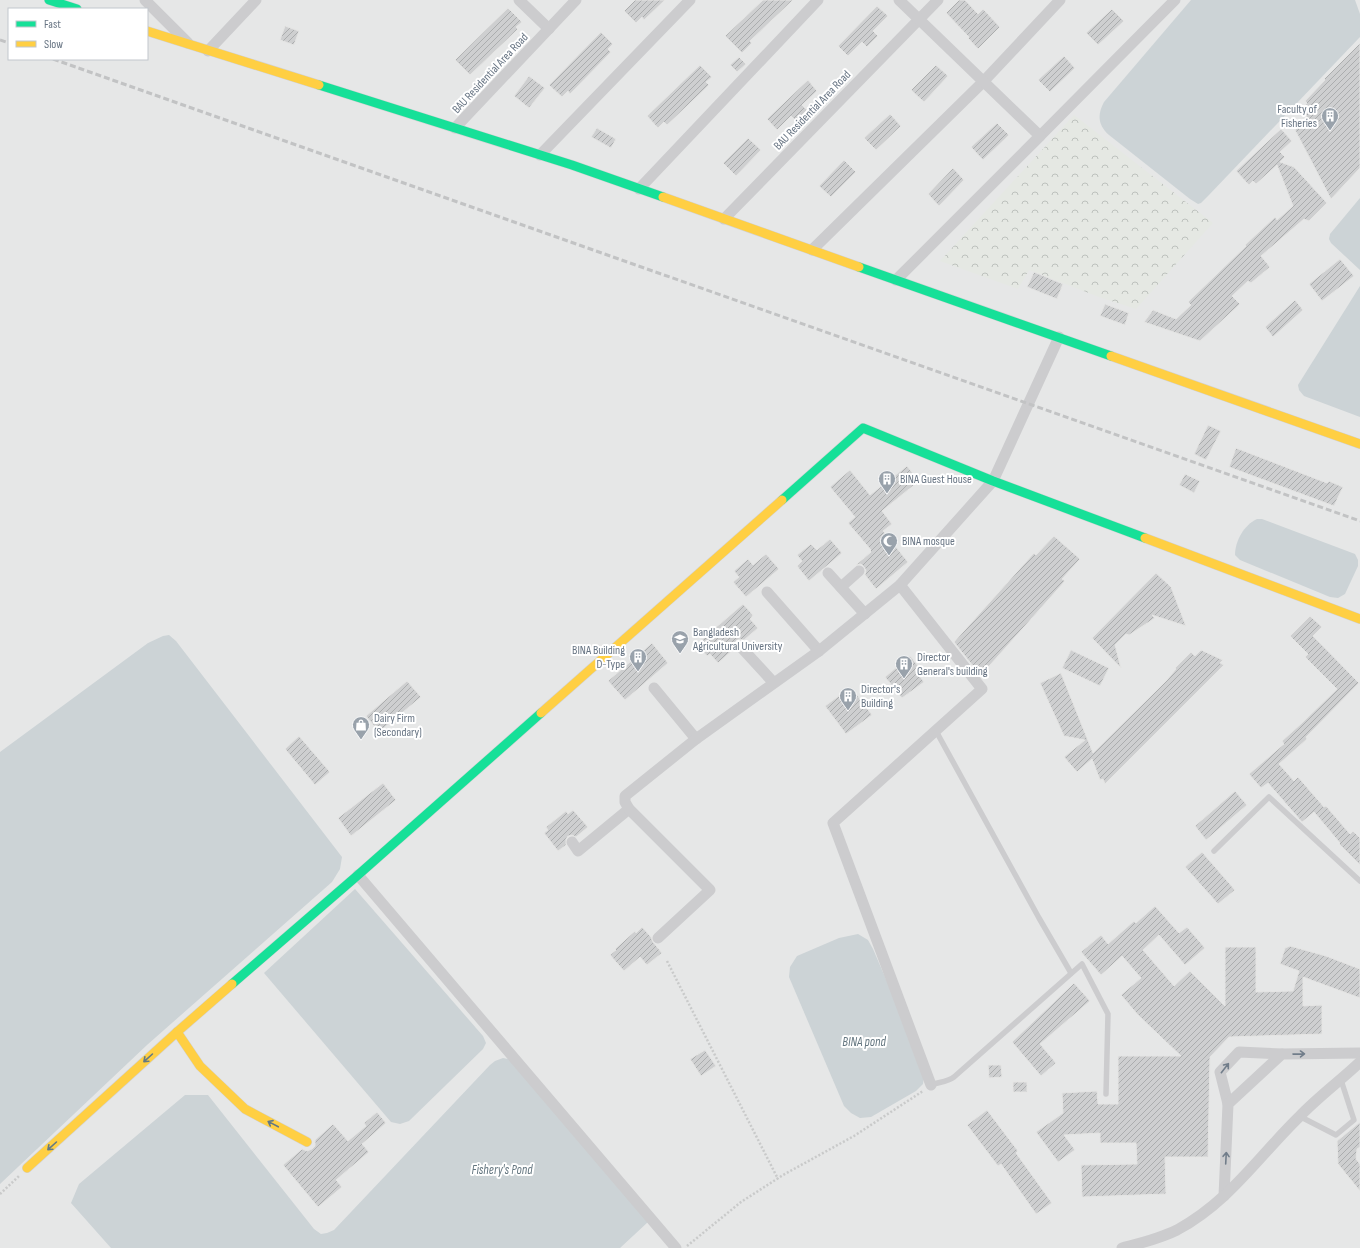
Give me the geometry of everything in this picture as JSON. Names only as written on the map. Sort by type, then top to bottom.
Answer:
[{"type":"street","points":[[49,0],[74,8]]},
{"type":"street","points":[[145,0],[190,45]]},
{"type":"street","points":[[208,50],[256,0]]},
{"type":"street","points":[[518,0],[549,29]]},
{"type":"street","name":"BAU Residential Area Road","points":[[455,128],[576,0]]},
{"type":"street","points":[[540,155],[690,0]]},
{"type":"street","points":[[639,189],[818,0]]},
{"type":"street","points":[[899,0],[1040,136]]},
{"type":"street","name":"BAU Residential Area Road","points":[[724,219],[938,0]]},
{"type":"street","points":[[812,250],[983,82],[1060,0]]},
{"type":"street","points":[[896,280],[1175,0]]},
{"type":"street","points":[[148,31],[540,155],[1360,444]]},
{"type":"street","points":[[658,938],[710,890],[629,809],[625,802],[625,796],[696,739],[818,651],[900,585],[993,481],[1059,337]]},
{"type":"street","points":[[27,1168],[176,1032],[358,875],[863,428],[993,481],[1360,619]]},
{"type":"street","points":[[841,587],[859,571]]},
{"type":"street","points":[[828,573],[865,614]]},
{"type":"street","points":[[900,585],[982,689],[833,823],[931,1085]]},
{"type":"street","points":[[767,592],[818,651]]},
{"type":"street","points":[[740,646],[773,682]]},
{"type":"street","points":[[654,688],[696,739]]},
{"type":"street","points":[[572,842],[578,851],[629,809]]},
{"type":"street","points":[[358,875],[676,1248]]},
{"type":"street","points":[[176,1032],[200,1066],[245,1109],[307,1142]]},
{"type":"street","points":[[1224,1196],[1228,1104],[1220,1072],[1239,1052],[1282,1054],[1360,1053]]},
{"type":"street","points":[[1228,1104],[1282,1054]]},
{"type":"street","points":[[1122,1248],[1149,1241],[1177,1230],[1200,1215],[1224,1196],[1248,1173],[1299,1116],[1360,1062]]},
{"type":"lane","points":[[936,730],[1039,918],[1071,973]]},
{"type":"lane","points":[[1214,851],[1270,797],[1360,881]]},
{"type":"lane","points":[[931,1085],[948,1081],[954,1077],[1082,964],[1108,1014],[1106,1094]]},
{"type":"lane","points":[[1299,1116],[1336,1135],[1354,1120],[1341,1080]]},
{"type":"path","points":[[667,961],[778,1179]]},
{"type":"path","points":[[685,1248],[741,1202],[854,1136],[931,1085]]},
{"type":"path","points":[[0,1194],[27,1168]]},
{"type":"shaded area","name":"Bangladesh Agricultural University","points":[[0,0],[1360,0],[1360,1248],[0,1248]]},
{"type":"green space","points":[[1074,115],[1213,223],[1136,309],[1099,297],[1029,270],[1018,289],[940,261]]},
{"type":"water","points":[[1191,0],[1355,0],[1360,14],[1360,37],[1208,196],[1198,204],[1109,135],[1105,131],[1100,120],[1100,111],[1104,102]]},
{"type":"water","points":[[1360,198],[1360,270],[1331,243],[1329,239],[1330,234]]},
{"type":"water","points":[[1360,286],[1360,417],[1304,396],[1299,390],[1298,385]]},
{"type":"water","points":[[1257,519],[1262,519],[1355,554],[1358,560],[1358,566],[1345,594],[1338,598],[1330,597],[1240,560],[1235,555],[1235,550],[1241,534],[1248,525]]},
{"type":"water","points":[[169,635],[176,641],[342,857],[340,869],[332,882],[147,1045],[0,1184],[0,752],[148,643],[163,636]]},
{"type":"water","points":[[355,889],[483,1036],[486,1043],[483,1049],[409,1121],[400,1124],[391,1122],[264,973]]},
{"type":"water","name":"BINA pond","points":[[858,934],[868,940],[873,949],[922,1063],[924,1076],[923,1084],[916,1091],[871,1117],[860,1118],[851,1113],[844,1106],[789,977],[790,967],[797,956],[839,938]]},
{"type":"water","name":"Fishery's Pond","points":[[503,1058],[512,1060],[648,1222],[620,1248],[111,1248],[71,1203],[79,1184],[185,1095],[208,1095],[314,1229],[321,1234],[327,1233],[334,1230],[490,1065]]},
{"type":"building","points":[[635,0],[665,0],[644,20],[642,17],[636,23],[624,11]]},
{"type":"building","points":[[763,0],[793,0],[750,41],[752,43],[742,53],[725,36]]},
{"type":"building","points":[[959,0],[965,0],[978,14],[983,9],[1000,27],[978,49],[968,38],[969,37],[946,13]]},
{"type":"building","points":[[877,6],[888,16],[873,31],[878,36],[867,47],[862,42],[848,56],[838,46]]},
{"type":"building","points":[[508,8],[522,22],[516,27],[518,29],[470,75],[455,60]]},
{"type":"building","points":[[1112,9],[1124,21],[1098,45],[1086,33]]},
{"type":"building","points":[[285,26],[299,31],[294,45],[280,40]]},
{"type":"building","points":[[601,32],[613,44],[608,49],[611,52],[570,94],[568,91],[562,97],[549,85]]},
{"type":"building","name":"Faculty of Fisheries","points":[[1360,43],[1360,168],[1331,199],[1295,130],[1307,116],[1300,110],[1307,103],[1305,101],[1325,80],[1324,79]]},
{"type":"building","points":[[1064,56],[1075,68],[1050,92],[1038,80]]},
{"type":"building","points":[[739,57],[746,64],[737,72],[730,65]]},
{"type":"building","points":[[700,65],[712,77],[706,82],[709,85],[667,125],[664,122],[658,128],[647,116]]},
{"type":"building","points":[[936,65],[948,76],[924,102],[911,90]]},
{"type":"building","points":[[529,76],[545,88],[529,108],[514,96]]},
{"type":"building","points":[[808,80],[817,91],[802,105],[807,110],[796,121],[791,116],[777,130],[767,119]]},
{"type":"building","points":[[890,114],[901,126],[876,150],[864,138]]},
{"type":"building","points":[[997,123],[1009,135],[983,160],[971,147]]},
{"type":"building","points":[[597,128],[616,139],[611,148],[591,137]]},
{"type":"building","points":[[1281,129],[1292,141],[1280,152],[1285,157],[1280,162],[1294,167],[1327,203],[1309,221],[1304,219],[1261,256],[1270,267],[1251,283],[1248,281],[1232,296],[1240,304],[1200,341],[1144,322],[1153,310],[1176,319],[1191,305],[1188,302],[1246,246],[1245,245],[1275,217],[1277,220],[1293,206],[1277,165],[1256,184],[1253,181],[1249,185],[1236,171]]},
{"type":"building","points":[[748,138],[761,150],[736,176],[723,163]]},
{"type":"building","points":[[844,160],[856,172],[831,197],[819,186]]},
{"type":"building","points":[[953,168],[964,180],[939,206],[928,194]]},
{"type":"building","points":[[1340,259],[1354,276],[1322,301],[1309,284]]},
{"type":"building","points":[[1034,272],[1063,284],[1057,299],[1027,287]]},
{"type":"building","points":[[1295,300],[1303,310],[1273,337],[1265,327]]},
{"type":"building","points":[[1105,304],[1129,313],[1125,325],[1100,316]]},
{"type":"building","points":[[1208,425],[1221,431],[1206,460],[1194,454]]},
{"type":"building","points":[[1236,448],[1327,483],[1329,481],[1343,487],[1334,506],[1229,467]]},
{"type":"building","points":[[907,466],[919,481],[882,511],[892,524],[883,531],[908,562],[876,589],[865,575],[866,570],[864,567],[861,564],[856,565],[871,552],[871,550],[848,523],[855,517],[830,487],[850,470],[870,495]]},
{"type":"building","points":[[1185,474],[1200,481],[1194,493],[1179,485]]},
{"type":"building","points":[[1054,536],[1080,559],[1062,579],[1065,581],[982,674],[973,666],[954,642],[1034,553],[1036,555]]},
{"type":"building","points":[[830,539],[842,553],[809,581],[797,566],[802,561],[797,555],[811,544],[817,550]]},
{"type":"building","points":[[766,554],[779,569],[746,597],[733,582],[739,577],[734,571],[748,559],[753,565]]},
{"type":"building","points":[[1156,573],[1171,587],[1186,626],[1152,615],[1155,618],[1129,635],[1126,634],[1115,645],[1121,668],[1092,638]]},
{"type":"building","points":[[743,604],[753,615],[750,619],[758,628],[744,640],[739,639],[736,641],[733,644],[734,649],[718,663],[710,654],[707,656],[697,644]]},
{"type":"building","points":[[1310,616],[1322,627],[1313,636],[1359,683],[1306,737],[1307,739],[1279,764],[1294,781],[1298,777],[1350,834],[1353,831],[1360,838],[1360,865],[1339,844],[1340,843],[1314,812],[1302,822],[1268,783],[1261,788],[1249,774],[1284,744],[1282,741],[1337,689],[1305,657],[1308,654],[1290,636]]},
{"type":"building","name":"BINA Building D-Type","points":[[652,643],[668,663],[625,700],[608,681]]},
{"type":"building","points":[[1071,650],[1109,668],[1100,686],[1062,668]]},
{"type":"building","points":[[1201,650],[1223,660],[1220,663],[1224,665],[1105,784],[1103,779],[1100,780],[1092,759],[1077,772],[1064,757],[1085,740],[1064,736],[1040,683],[1061,673],[1093,753],[1166,681],[1176,669],[1175,668],[1191,652],[1195,656]]},
{"type":"building","name":"Director General's building","points":[[910,656],[919,667],[915,670],[924,682],[902,698],[885,677]]},
{"type":"building","points":[[407,681],[421,697],[379,732],[366,716]]},
{"type":"building","name":"Director's Building","points":[[851,687],[872,715],[846,734],[825,706]]},
{"type":"building","points":[[299,736],[330,772],[315,785],[285,749]]},
{"type":"building","points":[[383,783],[396,800],[351,836],[338,818]]},
{"type":"building","points":[[1235,791],[1247,805],[1206,840],[1195,826]]},
{"type":"building","points":[[573,810],[588,827],[576,837],[572,835],[568,836],[566,839],[566,845],[558,851],[544,833],[548,830],[546,827],[566,811],[568,814]]},
{"type":"building","points":[[1202,852],[1235,890],[1218,904],[1185,867]]},
{"type":"building","points":[[1155,906],[1179,933],[1187,927],[1205,948],[1185,965],[1159,935],[1143,950],[1174,986],[1190,971],[1225,1006],[1225,947],[1256,947],[1256,992],[1293,991],[1299,971],[1280,964],[1285,948],[1290,946],[1326,956],[1360,969],[1360,998],[1303,977],[1303,1006],[1322,1005],[1322,1034],[1229,1037],[1210,1057],[1208,1157],[1165,1157],[1166,1194],[1082,1197],[1081,1165],[1137,1164],[1136,1143],[1100,1143],[1100,1133],[1064,1135],[1075,1150],[1058,1162],[1036,1132],[1063,1113],[1062,1093],[1097,1091],[1098,1104],[1118,1104],[1118,1056],[1181,1056],[1138,1015],[1121,995],[1141,978],[1122,956],[1101,975],[1081,952],[1101,935],[1108,944],[1134,921],[1136,923]]},
{"type":"building","points":[[642,927],[662,953],[647,965],[640,957],[624,971],[610,955],[635,931],[636,933]]},
{"type":"building","points":[[1074,983],[1090,1001],[1040,1044],[1056,1063],[1041,1076],[1012,1042]]},
{"type":"building","points":[[705,1050],[716,1066],[701,1076],[690,1059]]},
{"type":"building","points":[[988,1065],[1001,1065],[1002,1077],[989,1078]]},
{"type":"building","points":[[1013,1082],[1027,1082],[1027,1092],[1013,1092]]},
{"type":"building","points":[[987,1110],[1018,1151],[1016,1153],[1052,1203],[1036,1214],[1001,1164],[998,1166],[967,1125]]},
{"type":"building","points":[[377,1112],[386,1123],[362,1144],[369,1152],[336,1180],[342,1187],[318,1207],[283,1165],[302,1149],[307,1151],[312,1149],[315,1146],[315,1140],[333,1124],[348,1141],[366,1126],[364,1123]]},
{"type":"building","points":[[1360,1122],[1360,1147],[1357,1149],[1356,1159],[1360,1164],[1360,1191],[1338,1164],[1337,1141]]},
{"type":"railway","points":[[0,40],[8,43]]},
{"type":"railway","points":[[56,60],[1360,521]]},
{"type":"traffic: fast","points":[[49,0],[74,8]]},
{"type":"traffic: fast","points":[[319,85],[572,165],[663,197]]},
{"type":"traffic: fast","points":[[859,267],[1111,356]]},
{"type":"traffic: fast","points":[[782,500],[863,428],[993,481],[1145,538]]},
{"type":"traffic: fast","points":[[232,984],[541,713]]},
{"type":"traffic: slow","points":[[148,31],[319,85]]},
{"type":"traffic: slow","points":[[663,197],[859,267]]},
{"type":"traffic: slow","points":[[1111,356],[1360,444]]},
{"type":"traffic: slow","points":[[541,713],[782,500]]},
{"type":"traffic: slow","points":[[1145,538],[1360,619]]},
{"type":"traffic: slow","points":[[27,1168],[232,984]]},
{"type":"traffic: slow","points":[[177,1032],[200,1066],[245,1109],[307,1142]]},
{"type":"place","name":"Faculty of Fisheries","points":[[1330,131]]},
{"type":"place","name":"BINA Guest House","points":[[887,494]]},
{"type":"place","name":"BINA mosque","points":[[889,556]]},
{"type":"place","name":"Bangladesh Agricultural University","points":[[680,654]]},
{"type":"place","name":"BINA Building D-Type","points":[[638,672]]},
{"type":"place","name":"Director General's building","points":[[904,679]]},
{"type":"place","name":"Director's Building","points":[[848,711]]},
{"type":"place","name":"Dairy Firm (Secondary)","points":[[361,740]]}]
